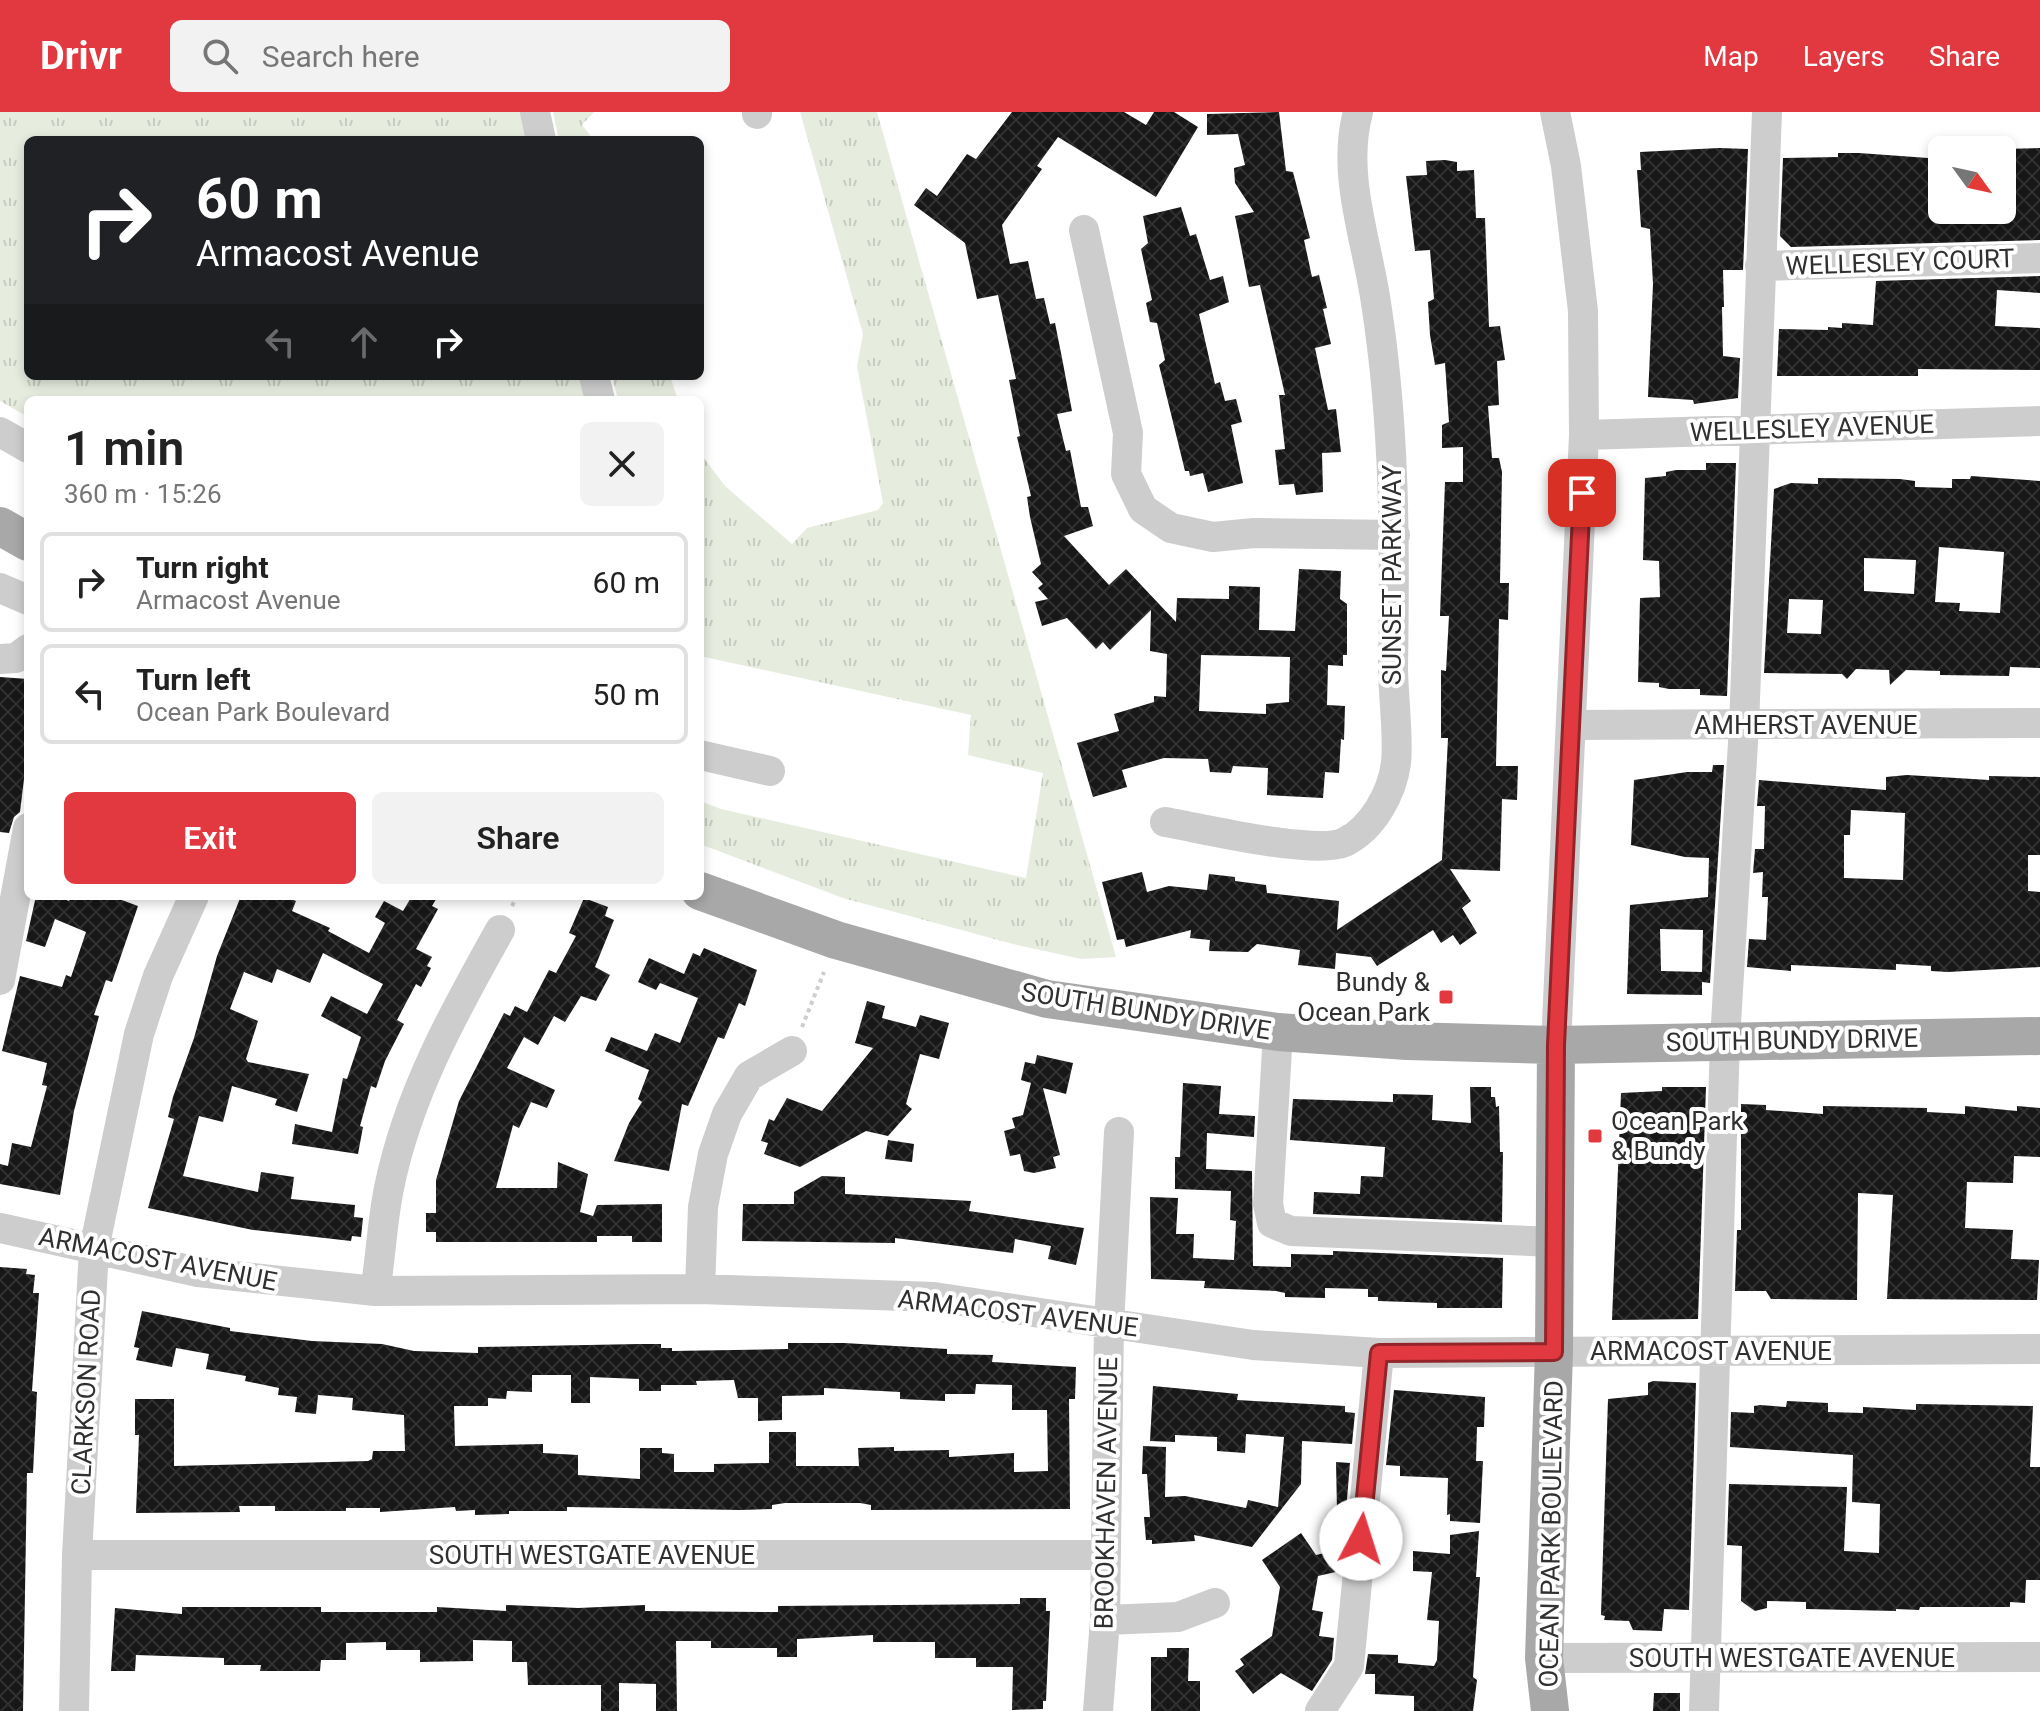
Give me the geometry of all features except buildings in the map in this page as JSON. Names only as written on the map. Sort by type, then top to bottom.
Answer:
[{"type":"main road","points":[[0,526],[24,540]]},
{"type":"main road","name":"SOUTH BUNDY DRIVE","points":[[704,892],[836,940],[1047,999],[1278,1032],[1407,1041],[1556,1045],[2040,1036]]},
{"type":"main road","name":"OCEAN PARK BOULEVARD","points":[[1550,1711],[1544,1658],[1554,1352],[1556,1045]]},
{"type":"street","points":[[535,112],[540,136]]},
{"type":"street","name":"SUNSET PARKWAY","points":[[1165,822],[1297,845],[1344,842],[1380,811],[1396,763],[1393,711],[1395,535],[1390,424],[1376,304],[1350,162],[1358,112]]},
{"type":"street","name":"OCEAN PARK BOULEVARD","points":[[1555,112],[1566,166],[1583,311],[1584,435],[1556,1045]]},
{"type":"street","points":[[1704,1711],[1718,1352],[1725,1040],[1744,726],[1767,112]]},
{"type":"street","points":[[1084,230],[1128,433],[1126,474],[1143,509],[1171,528],[1213,537],[1254,533],[1395,535]]},
{"type":"street","name":"WELLESLEY COURT","points":[[1760,266],[2040,258]]},
{"type":"street","name":"WELLESLEY AVENUE","points":[[1584,435],[2040,421]]},
{"type":"street","points":[[0,432],[24,446]]},
{"type":"street","points":[[0,588],[24,598]]},
{"type":"street","points":[[0,659],[16,658],[24,652]]},
{"type":"street","name":"AMHERST AVENUE","points":[[1572,725],[2040,723]]},
{"type":"street","points":[[704,756],[770,771]]},
{"type":"street","points":[[0,980],[24,850]]},
{"type":"street","name":"CLARKSON ROAD","points":[[74,1711],[77,1555],[94,1249],[139,1034],[158,976],[192,900]]},
{"type":"street","points":[[375,1291],[389,1189],[421,1084],[439,1040],[500,930]]},
{"type":"street","points":[[1278,1032],[1268,1204],[1272,1223],[1291,1231],[1554,1242]]},
{"type":"street","points":[[700,1289],[703,1207],[713,1154],[727,1114],[749,1076],[792,1051]]},
{"type":"street","name":"BROOKHAVEN AVENUE","points":[[1098,1711],[1105,1620],[1109,1325],[1119,1132]]},
{"type":"street","name":"ARMACOST AVENUE","points":[[0,1228],[198,1272],[375,1291],[700,1289],[934,1297],[1253,1345],[1379,1353],[2040,1349]]},
{"type":"street","points":[[1320,1711],[1349,1666],[1379,1353]]},
{"type":"street","name":"SOUTH WESTGATE AVENUE","points":[[77,1555],[1106,1555]]},
{"type":"street","points":[[1105,1620],[1178,1617],[1215,1603]]},
{"type":"street","name":"SOUTH WESTGATE AVENUE","points":[[1544,1658],[2040,1657]]},
{"type":"path","points":[[792,1051],[824,972]]},
{"type":"green space","points":[[0,112],[521,112],[527,136],[24,136],[24,380],[581,380],[584,396],[24,396],[24,415],[0,401]]},
{"type":"green space","points":[[553,112],[594,112],[582,125],[591,136],[558,136]]},
{"type":"green space","points":[[800,112],[877,112],[1116,957],[1081,959],[843,898],[704,846],[704,803],[721,809],[1026,878],[1043,773],[968,755],[971,715],[704,657],[704,458],[725,486],[792,544],[807,528],[878,510],[883,503],[857,366],[863,334]]},
{"type":"green space","points":[[613,380],[671,380],[677,396],[617,396]]},
{"type":"place","name":"Bundy & Ocean Park","points":[[1446,997]]},
{"type":"place","name":"Ocean Park & Bundy","points":[[1595,1136]]},
{"type":"route","points":[[1361,1539],[1379,1353],[1554,1352],[1556,1045],[1582,493]]}]
